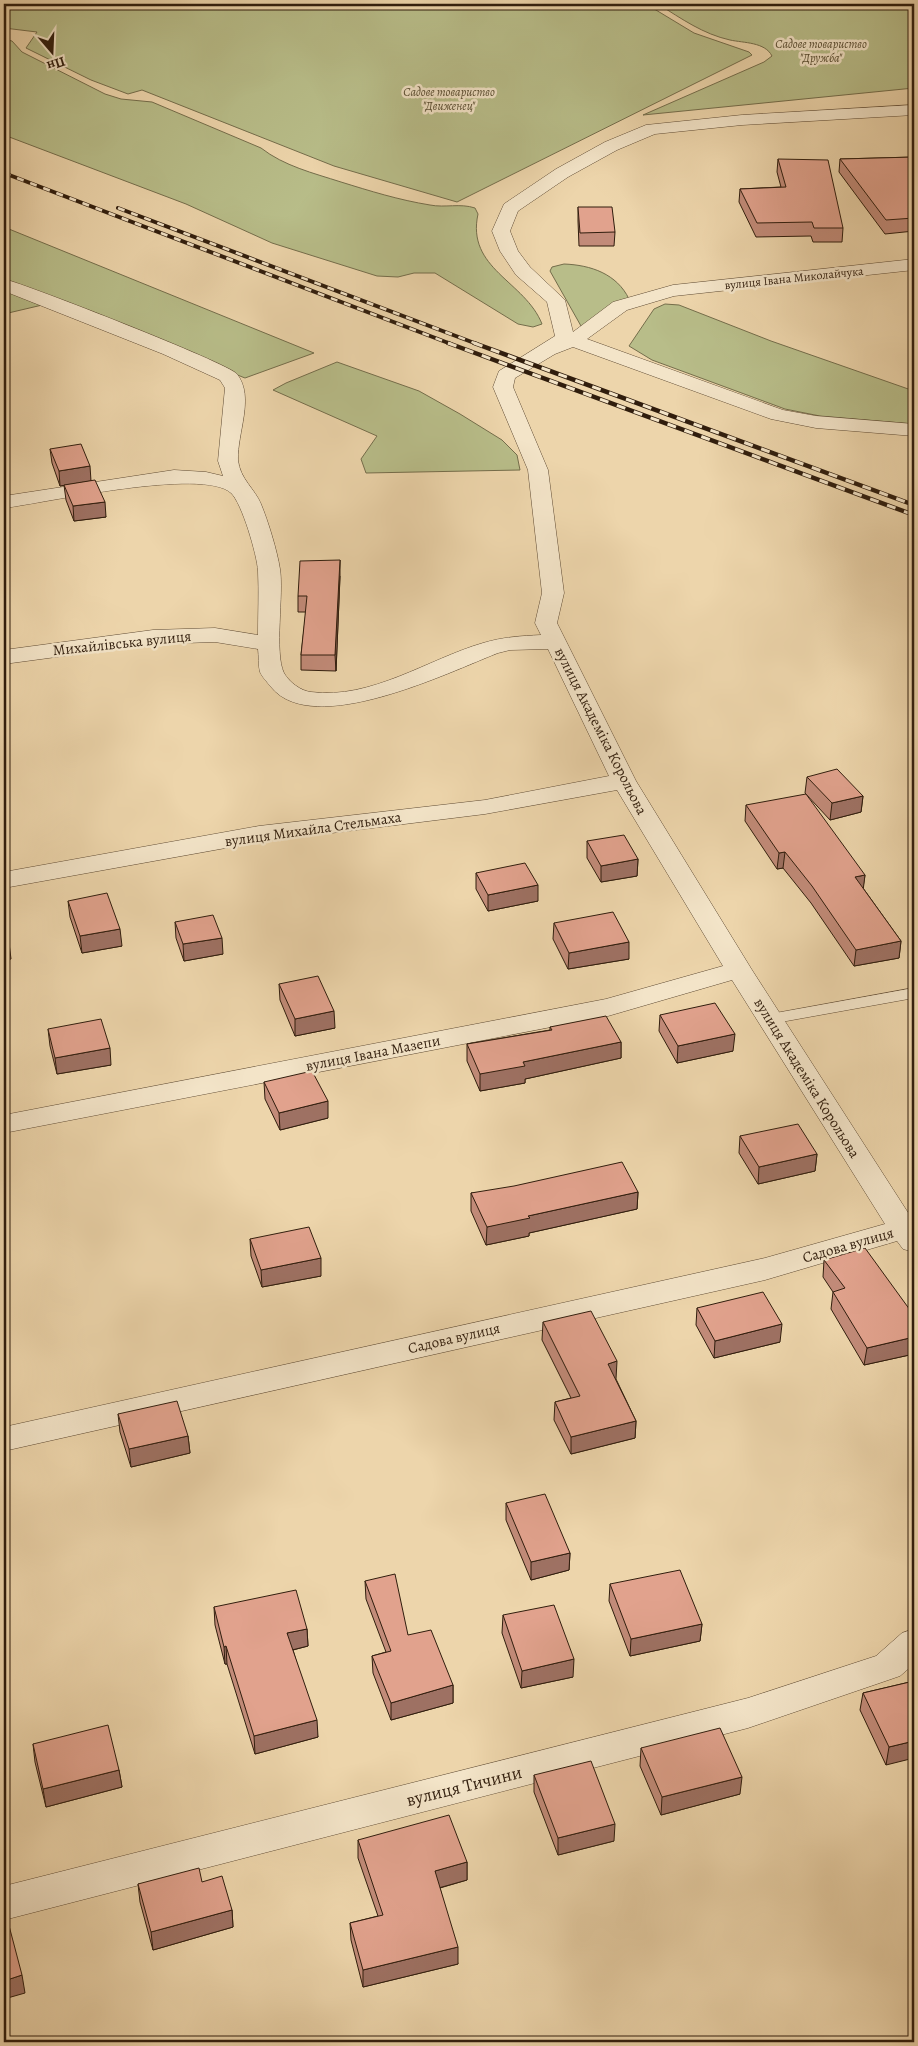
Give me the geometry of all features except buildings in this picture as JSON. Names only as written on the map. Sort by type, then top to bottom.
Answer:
[{"type":"street","points":[[914,110],[742,120],[652,129],[610,146],[562,173],[510,208],[501,231],[509,251],[524,271],[556,300],[569,339],[778,415],[816,422],[914,430]]},
{"type":"street","name":"вулиця Івана Миколайчука","points":[[556,642],[546,622],[553,592],[538,470],[503,388],[506,375],[569,339],[620,306],[673,291],[777,281],[914,264]]},
{"type":"street","name":"вулиця Академіка Корольова","points":[[4,286],[170,350],[228,376],[235,388],[228,461],[236,486],[250,503],[269,569],[269,644],[272,673],[284,688],[305,699],[333,699],[380,691],[490,648],[535,641],[556,642],[624,781],[739,970],[909,1236]]},
{"type":"street","points":[[4,308],[31,296]]},
{"type":"street","points":[[4,502],[174,476],[206,478],[236,486]]},
{"type":"street","name":"Михайлівська вулиця","points":[[4,657],[153,636],[215,635],[269,644]]},
{"type":"street","name":"вулиця Михайла Стельмаха","points":[[4,880],[259,834],[485,807],[624,781]]},
{"type":"street","name":"вулиця Івана Мазепи","points":[[4,1124],[608,1007],[739,970]]},
{"type":"street","name":"Садова вулиця","points":[[4,1439],[909,1236]]},
{"type":"street","name":"вулиця Тичини","points":[[4,1903],[748,1713],[888,1666],[914,1643]]},
{"type":"lane","points":[[770,1019],[914,993]]},
{"type":"green space","name":"Садове товариство \"Движенец\"","points":[[4,4],[646,4],[694,33],[749,52],[752,55],[457,202],[334,166],[142,90],[128,94],[91,80],[26,48],[37,32],[4,28]]},
{"type":"green space","name":"Садове товариство \"Дружба\"","points":[[658,4],[914,4],[914,88],[643,115],[764,62],[772,56],[769,51],[759,46],[730,40],[702,30]]},
{"type":"green space","points":[[4,39],[12,41],[22,52],[105,94],[121,99],[152,102],[261,148],[279,160],[299,168],[407,201],[436,206],[475,208],[478,214],[477,233],[481,248],[488,262],[523,296],[534,309],[542,324],[533,327],[518,324],[435,273],[414,273],[398,277],[377,276],[272,243],[186,204],[4,135]]},
{"type":"green space","points":[[4,227],[314,353],[245,378],[55,302],[4,314]]},
{"type":"green space","points":[[564,264],[584,266],[602,272],[618,283],[629,299],[588,328],[581,326],[550,271],[552,267]]},
{"type":"green space","points":[[665,304],[679,305],[771,341],[914,391],[914,424],[820,416],[785,409],[652,360],[629,346],[654,309]]},
{"type":"green space","points":[[337,362],[419,391],[460,414],[502,440],[517,455],[520,470],[366,473],[361,459],[377,436],[273,390]]},
{"type":"railway","points":[[4,173],[451,344]]},
{"type":"railway","points":[[118,208],[477,344]]},
{"type":"railway","points":[[448,343],[914,515]]},
{"type":"railway","points":[[474,343],[914,505]]}]
